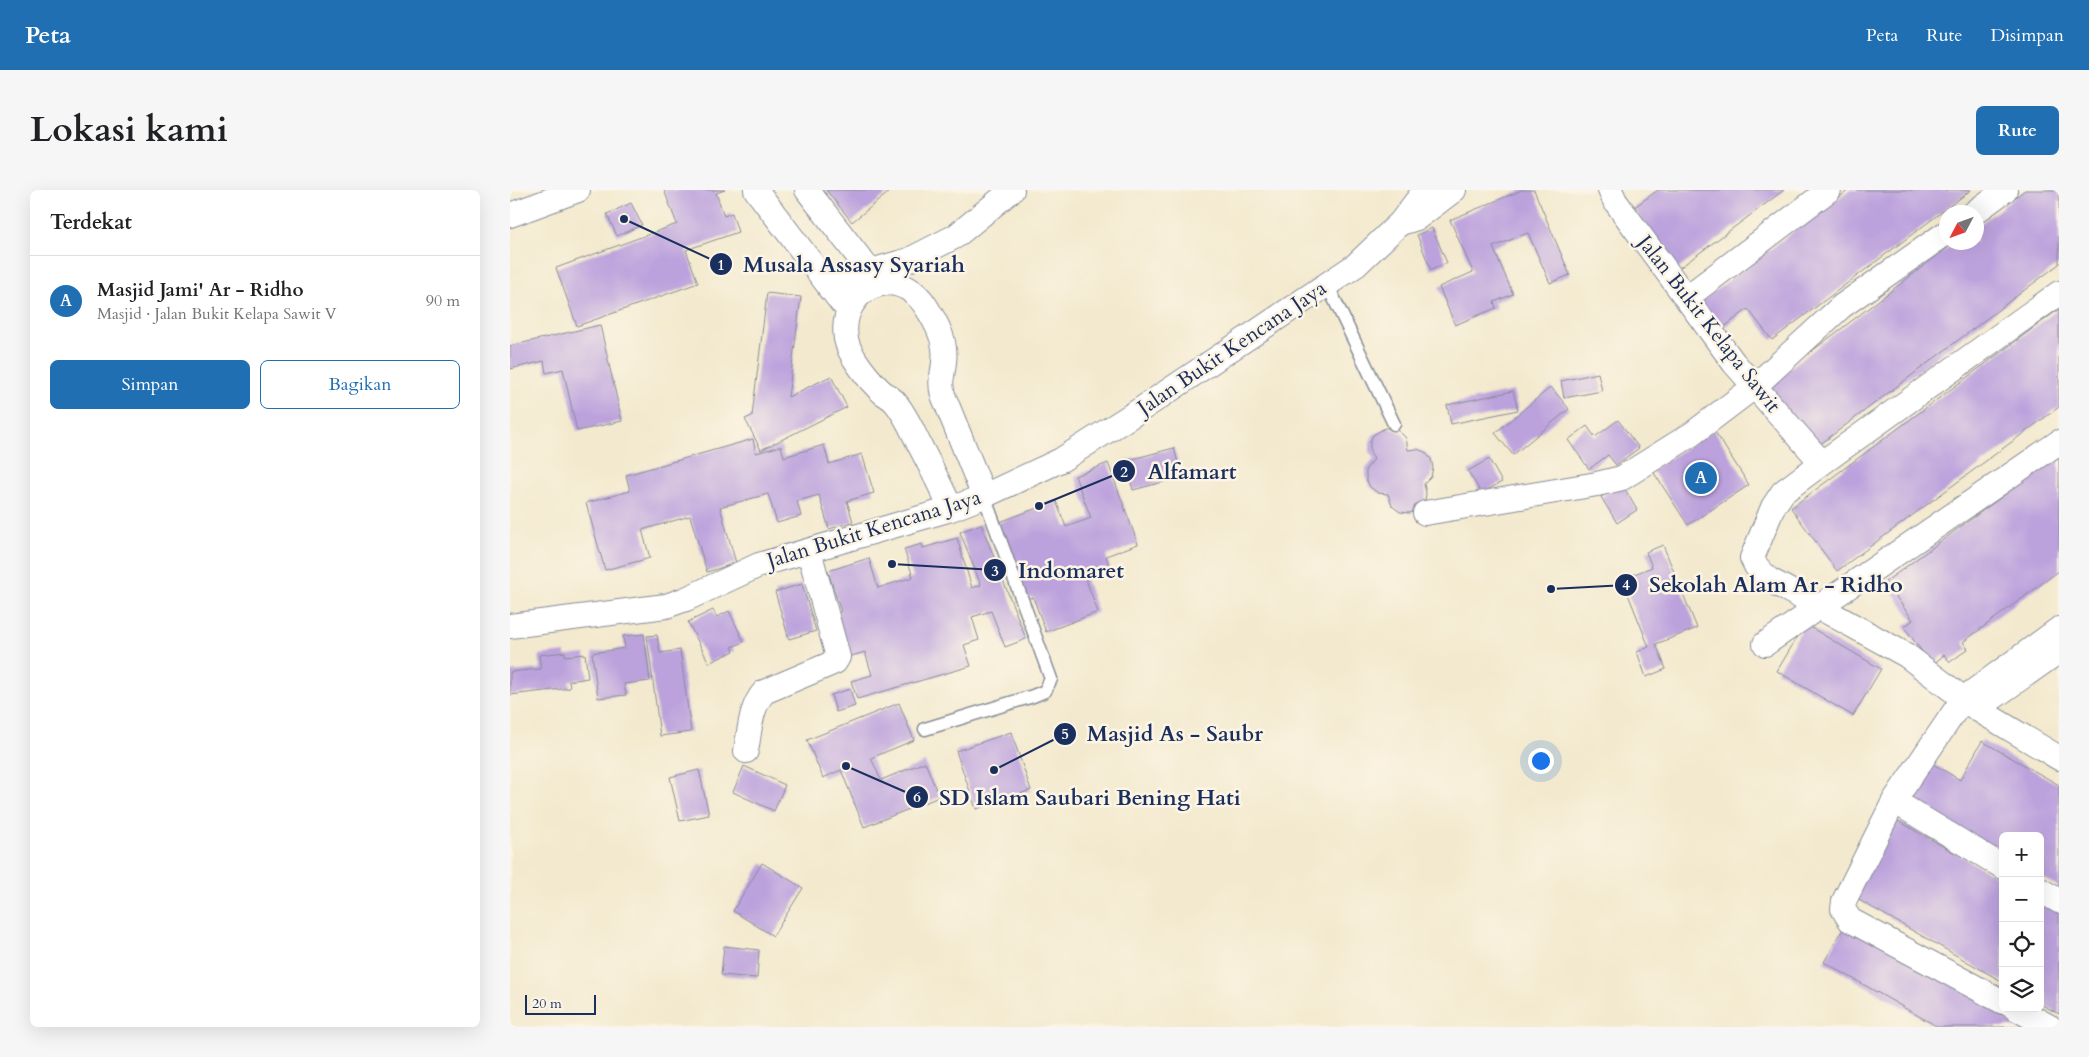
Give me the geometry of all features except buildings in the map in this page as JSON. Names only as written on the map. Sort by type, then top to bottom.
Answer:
[{"type":"street","points":[[757,190],[848,311]]},
{"type":"street","points":[[807,190],[875,277],[910,289],[924,304],[940,332],[945,350],[940,383],[943,395],[984,496]]},
{"type":"street","points":[[830,289],[875,277],[956,236],[1012,190]]},
{"type":"street","points":[[1400,223],[1417,218],[1454,190]]},
{"type":"street","points":[[1686,298],[1828,190]]},
{"type":"street","points":[[1984,205],[2005,190]]},
{"type":"street","name":"Jalan Bukit Kencana Jaya","points":[[510,626],[666,606],[686,599],[759,564],[952,509],[1061,460],[1140,410],[1356,264],[1400,223],[1422,192]]},
{"type":"street","points":[[510,214],[562,193]]},
{"type":"street","name":"Jalan Bukit Kelapa Sawit","points":[[1618,194],[1686,298],[1754,387],[1822,463]]},
{"type":"street","points":[[1425,513],[1622,478],[1692,434],[1754,387],[1842,306],[1939,238]]},
{"type":"street","points":[[875,277],[868,289],[855,300],[848,311],[845,328],[846,341],[866,374],[881,391],[894,400],[907,419],[952,509]]},
{"type":"street","points":[[2059,293],[1783,492],[1773,506],[1752,558],[1756,566],[1768,579],[1906,655],[1970,704],[2059,758]]},
{"type":"street","points":[[1765,644],[2059,442]]},
{"type":"street","points":[[746,751],[753,708],[764,692],[835,662],[838,657],[808,551]]},
{"type":"street","points":[[1999,1000],[1850,920],[1843,909],[1844,901],[1894,801],[1970,704],[2059,629]]},
{"type":"street","points":[[1970,704],[2059,651]]},
{"type":"street","points":[[1894,801],[1999,865]]},
{"type":"street","points":[[2044,892],[2059,901]]},
{"type":"street","points":[[2022,1012],[2050,1027]]},
{"type":"lane","points":[[1327,284],[1394,424]]},
{"type":"lane","points":[[925,729],[1034,696],[1045,691],[1051,679],[984,496]]},
{"type":"place","name":"Musala Assasy Syariah","points":[[624,219]]},
{"type":"place","name":"Masjid Jami' Ar - Ridho","points":[[1701,478]]},
{"type":"place","name":"Alfamart","points":[[1039,506]]},
{"type":"place","name":"Indomaret","points":[[892,564]]},
{"type":"place","name":"Sekolah Alam Ar - Ridho","points":[[1551,589]]},
{"type":"place","name":"SD Islam Saubari Bening Hati","points":[[846,766]]},
{"type":"place","name":"Masjid As - Saubr","points":[[994,770]]}]
